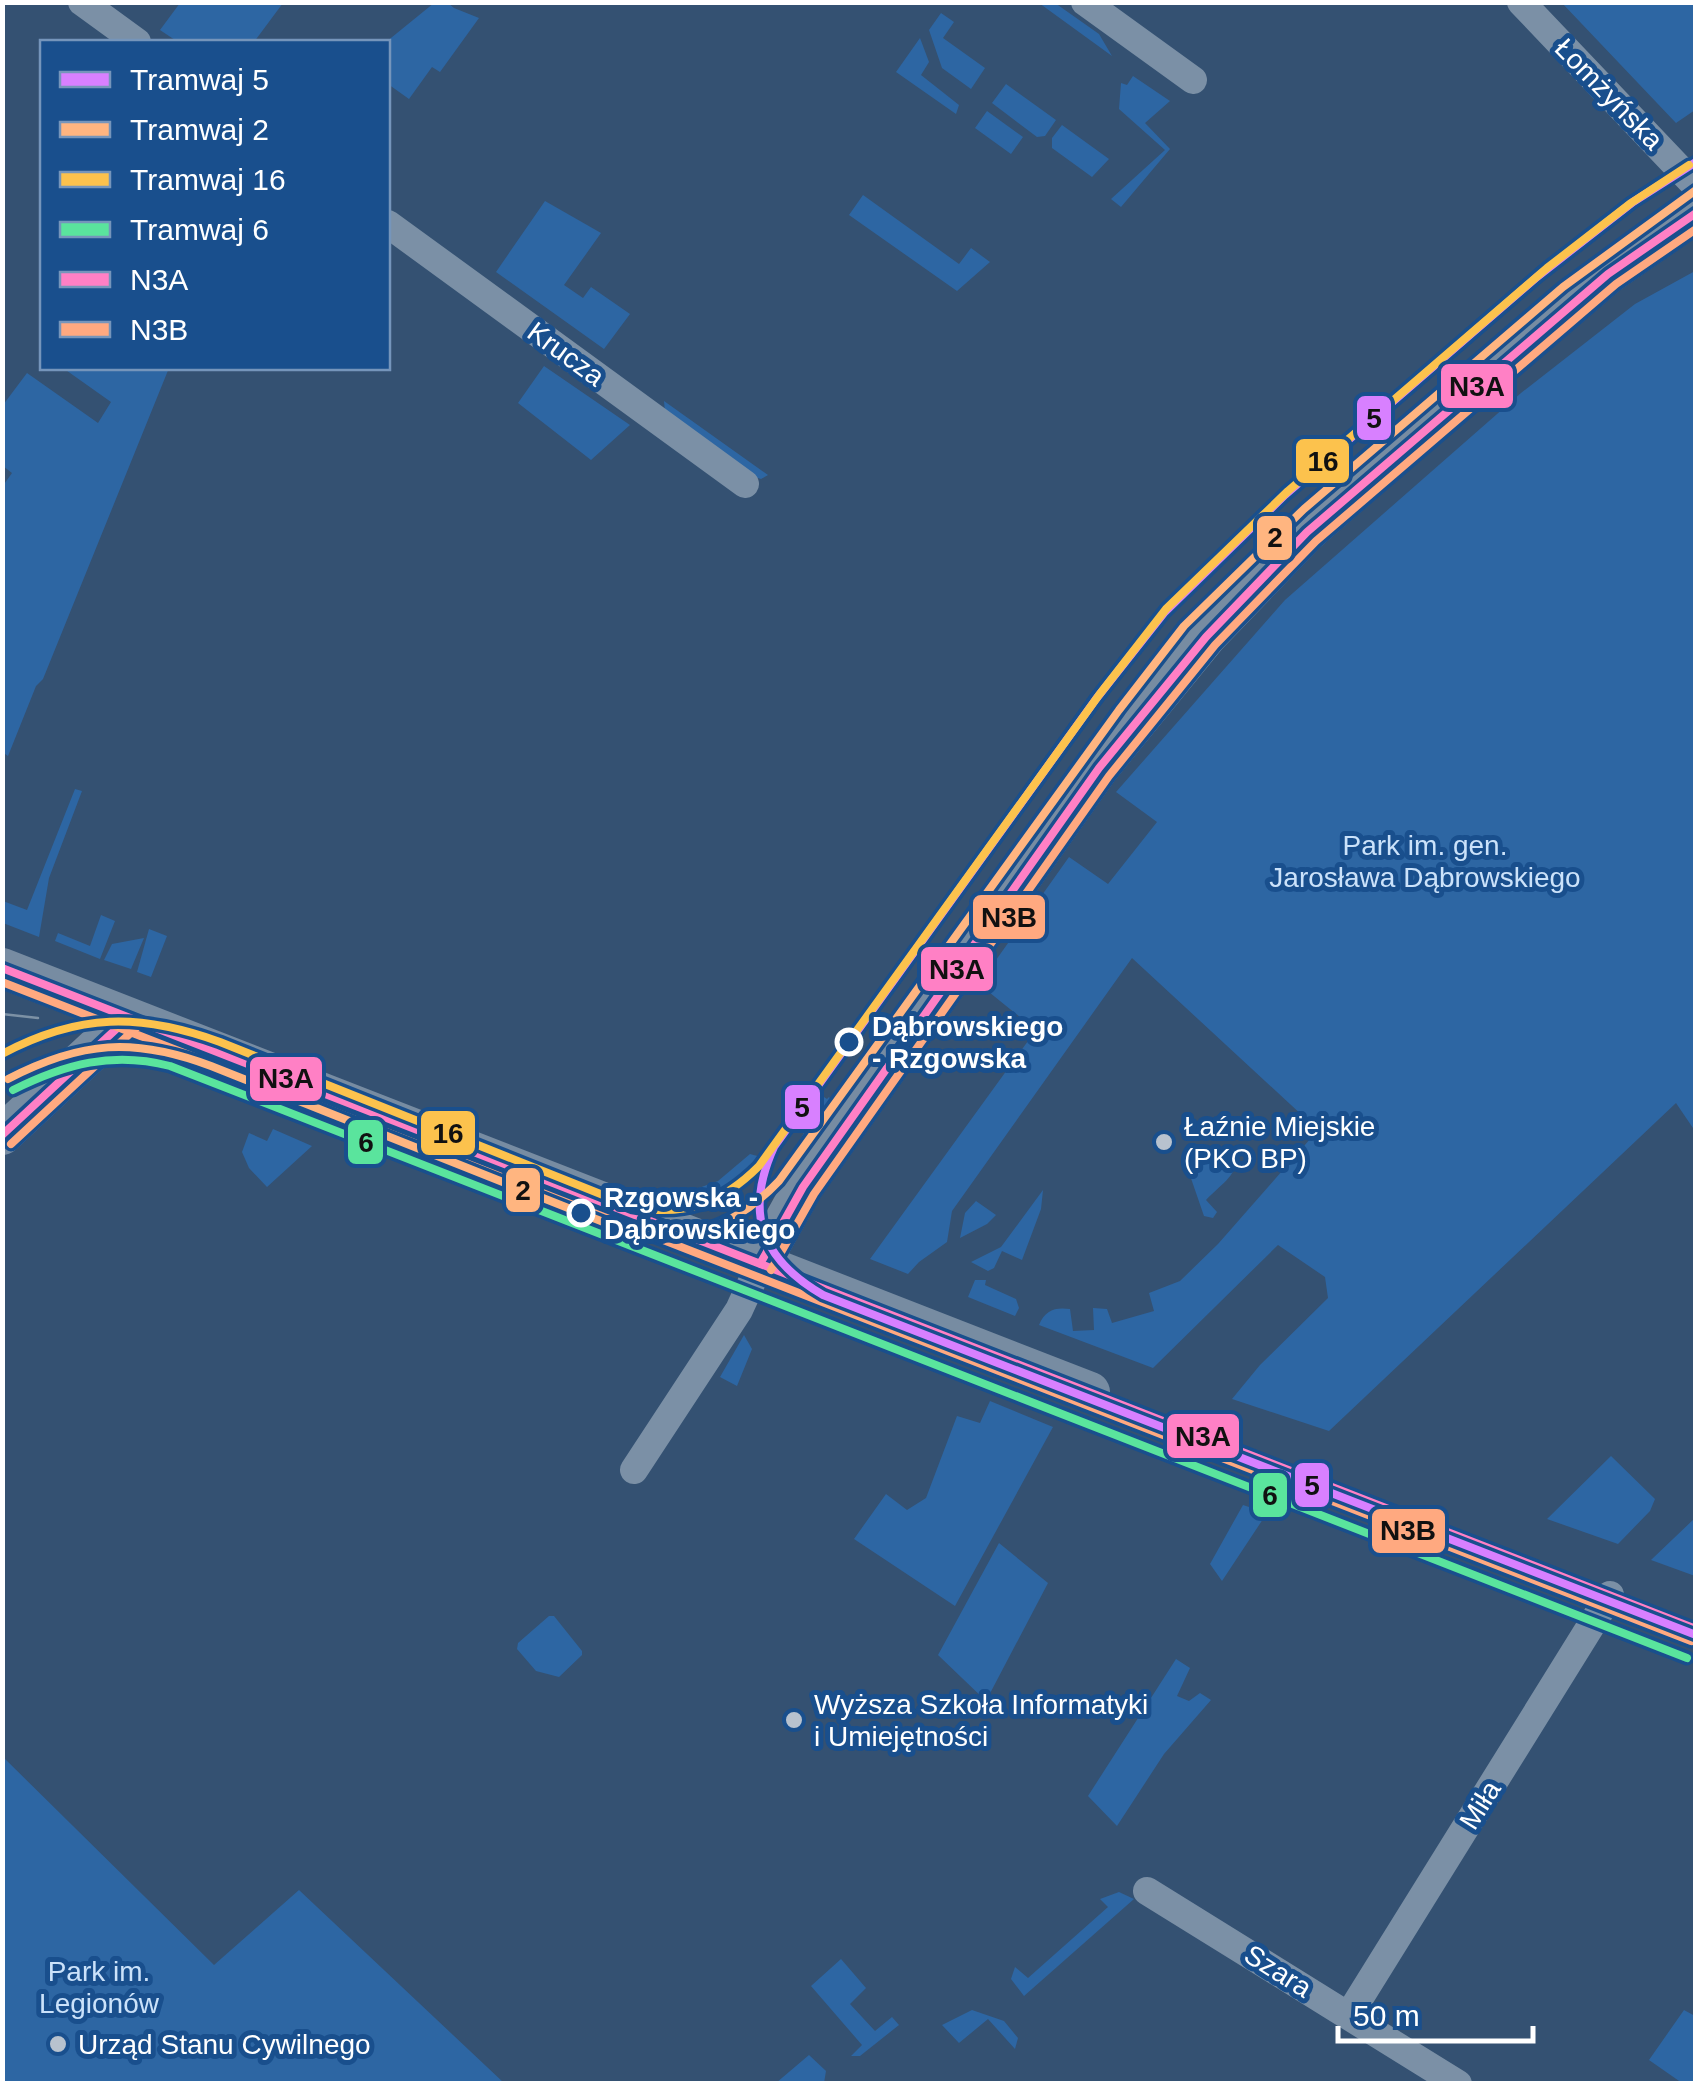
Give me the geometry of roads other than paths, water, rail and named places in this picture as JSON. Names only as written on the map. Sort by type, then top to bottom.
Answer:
[{"type":"street","points":[[82,2],[134,40]]},
{"type":"street","points":[[1084,2],[1193,80]]},
{"type":"street","name":"Łomżyńska","points":[[1521,2],[1696,186]]},
{"type":"street","points":[[634,1470],[739,1310],[803,1186],[1100,768],[1206,638],[1308,532],[1405,447],[1608,274],[1696,214]]},
{"type":"street","name":"Krucza","points":[[390,225],[745,484]]},
{"type":"street","points":[[2,968],[1090,1392]]},
{"type":"street","points":[[2,1135],[128,1018]]},
{"type":"street","name":"Miła","points":[[1350,2015],[1610,1595]]},
{"type":"street","name":"Szara","points":[[1147,1891],[1458,2084]]},
{"type":"tram line","name":"5","points":[[1696,162],[1633,202],[1537,277],[1285,495],[1164,613],[1096,699],[774,1147],[760,1193],[760,1213],[772,1250],[785,1266],[823,1295],[1696,1635]]},
{"type":"tram line","name":"16","points":[[2,1054],[57,1031],[84,1025],[136,1022],[163,1026],[220,1042],[633,1207],[669,1210],[717,1198],[759,1166],[1099,695],[1166,609],[1288,491],[1547,268],[1631,203],[1689,165]]},
{"type":"tram line","name":"2","points":[[8,1079],[84,1051],[108,1047],[157,1050],[211,1066],[626,1231],[690,1233],[728,1220],[779,1181],[1184,626],[1304,509],[1563,287],[1696,190]]},
{"type":"tram line","points":[[2,1014],[38,1018]]},
{"type":"tram line","name":"6","points":[[13,1090],[70,1067],[109,1060],[170,1066],[1687,1658]]},
{"type":"place","name":"Dąbrowskiego - Rzgowska","points":[[849,1042]]},
{"type":"place","name":"Łaźnie Miejskie (PKO BP)","points":[[1164,1142]]},
{"type":"place","name":"Rzgowska - Dąbrowskiego","points":[[581,1213]]},
{"type":"place","name":"Wyższa Szkoła Informatyki i Umiejętności","points":[[794,1720]]},
{"type":"place","name":"Urząd Stanu Cywilnego","points":[[58,2044]]},
{"type":"park label","name":"Park im. gen. Jarosława Dąbrowskiego","points":[[1425,861]]},
{"type":"park label","name":"Park im. Legionów","points":[[99,1987]]}]
